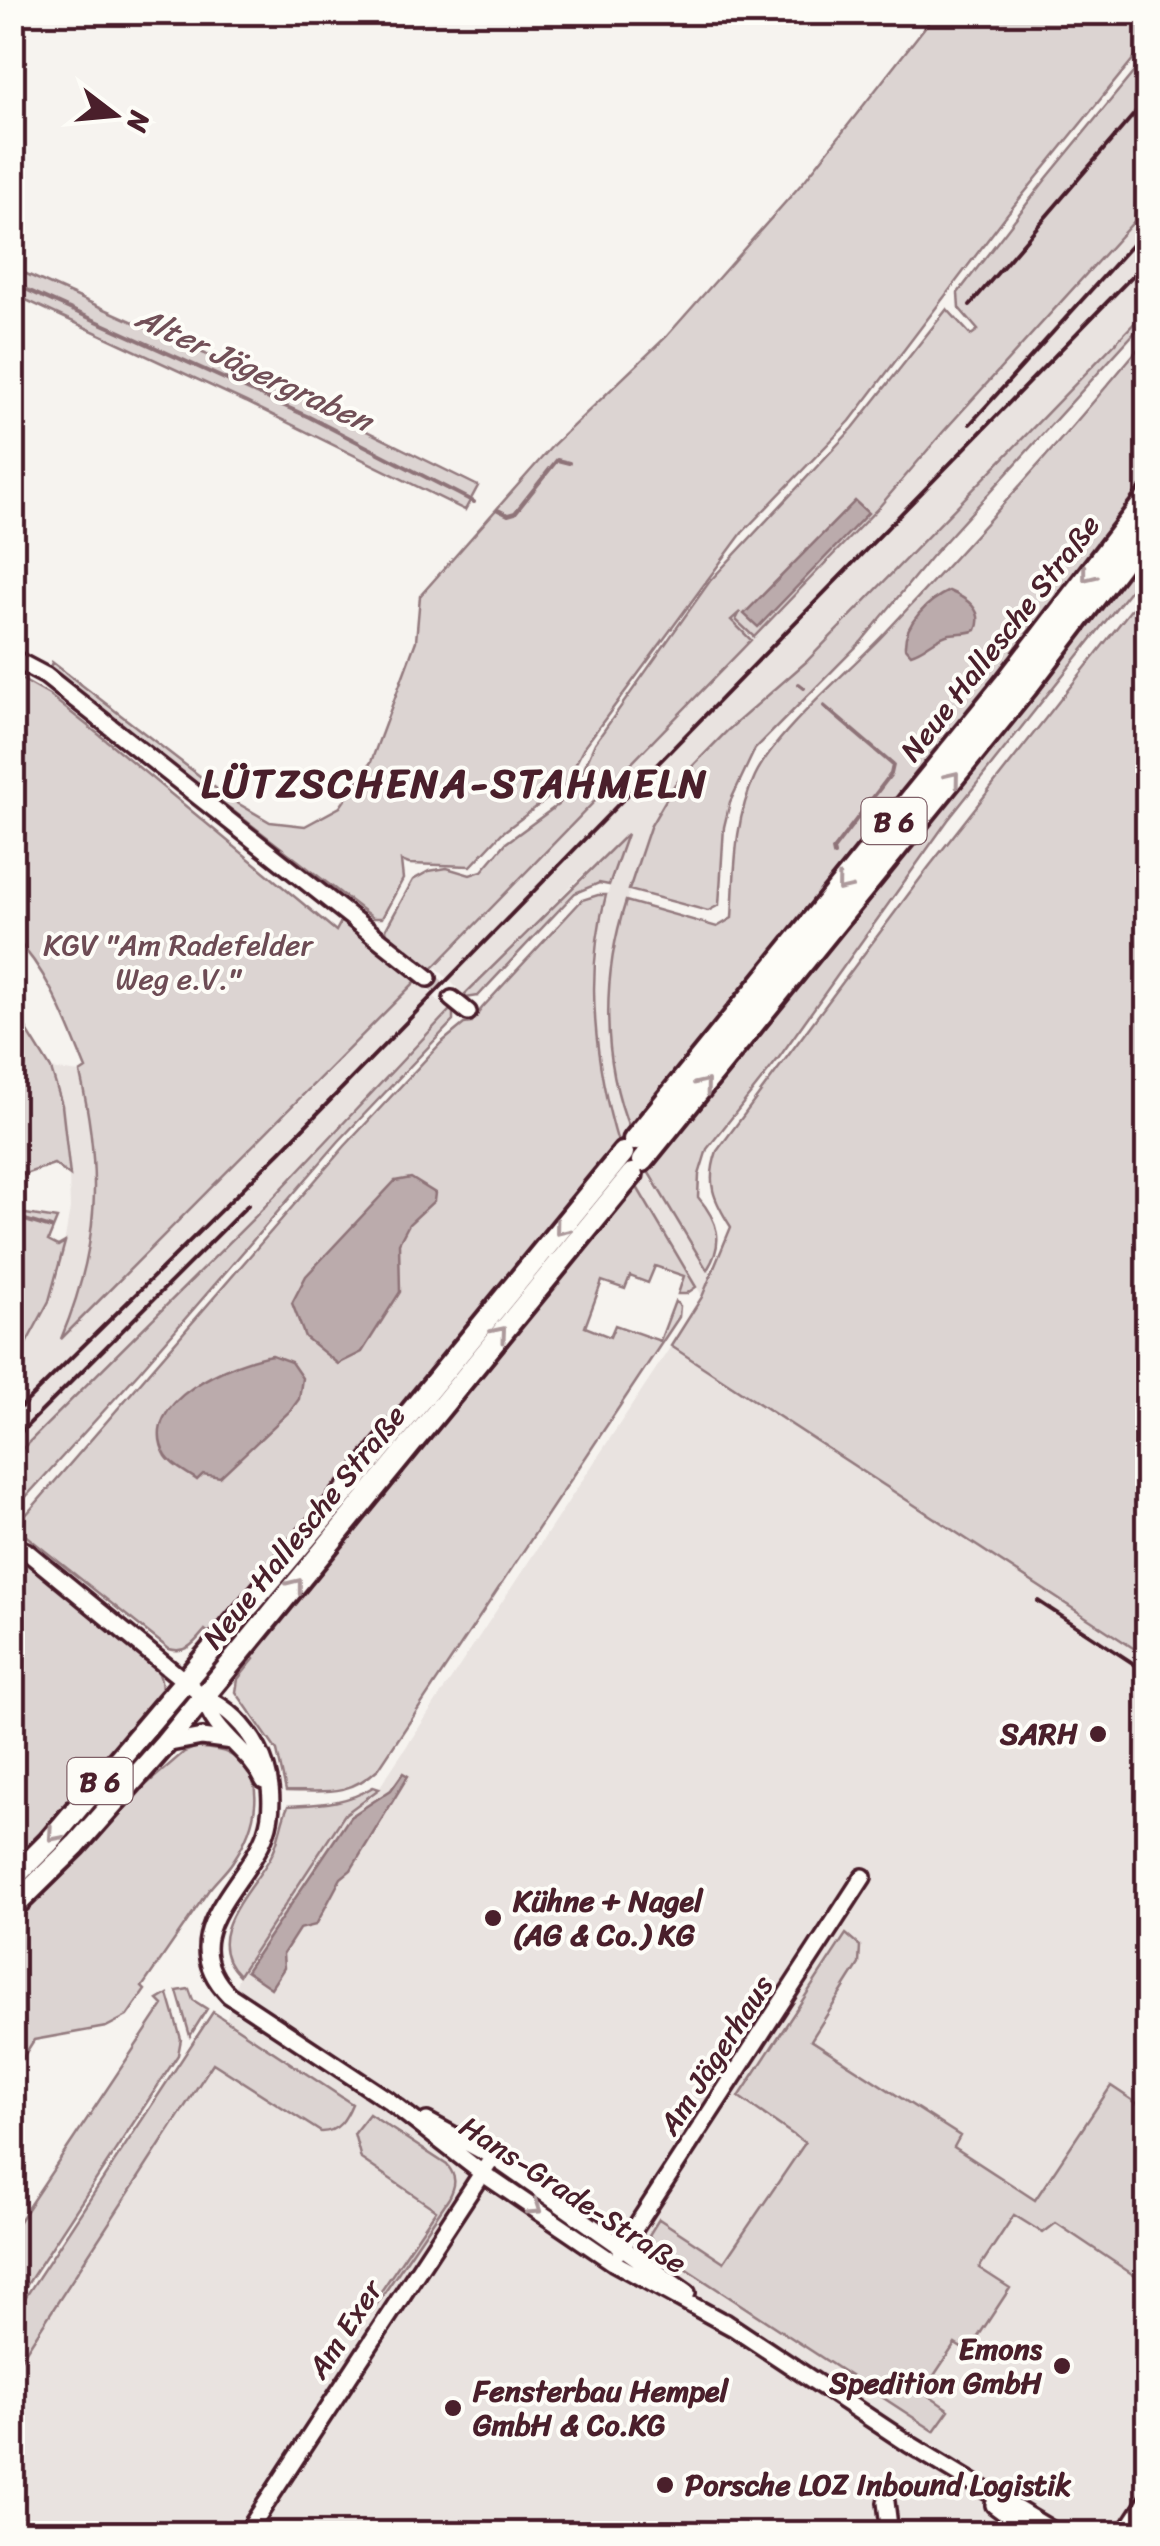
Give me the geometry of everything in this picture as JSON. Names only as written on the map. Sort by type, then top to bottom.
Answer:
[{"type":"main road","name":"Neue Hallesche Straße","points":[[12,1908],[76,1845],[204,1697],[633,1157],[1148,497]]},
{"type":"main road","name":"Neue Hallesche Straße","points":[[12,1879],[48,1843],[633,1157],[1013,703],[1148,528]]},
{"type":"street","points":[[12,658],[46,676],[428,978]]},
{"type":"street","points":[[452,999],[468,1012]]},
{"type":"street","name":"Hans-Grade-Straße","points":[[12,1545],[26,1551],[204,1697],[230,1712],[256,1744],[266,1764],[270,1794],[266,1832],[214,1920],[208,1950],[210,1972],[230,1995],[388,2100],[482,2173],[613,2262],[732,2327]]},
{"type":"street","name":"Hans-Grade-Straße","points":[[204,1697],[212,1720],[258,1768],[270,1794]]},
{"type":"street","points":[[165,1744],[202,1737],[232,1741]]},
{"type":"street","name":"Am Jägerhaus","points":[[613,2262],[863,1877]]},
{"type":"street","name":"Hans-Grade-Straße","points":[[388,2100],[493,2157],[624,2246],[732,2327],[909,2444],[1058,2534]]},
{"type":"street","name":"Am Exer","points":[[246,2534],[493,2157]]},
{"type":"street","name":"Hans-Grade-Straße","points":[[909,2444],[1033,2534]]},
{"type":"street","points":[[1125,2534],[1148,2499]]},
{"type":"street","points":[[886,2502],[890,2534]]},
{"type":"shaded area","points":[[1147,207],[1147,310],[806,662],[727,731],[675,784],[650,827],[634,873],[610,966],[608,1012],[611,1055],[625,1119],[650,1179],[715,1279],[1147,1611],[1147,2533],[13,2533],[12,2371],[214,2063],[239,1975],[345,1814],[379,1788],[671,1346],[850,1464],[742,1361],[640,1194],[616,1136],[600,1066],[595,1017],[601,914],[626,836],[464,995],[436,967],[446,951],[751,639],[730,620],[862,487],[881,506]]},
{"type":"shaded area","points":[[855,501],[868,513],[758,627],[744,614]]},
{"type":"shaded area","points":[[949,591],[976,611],[976,630],[945,636],[911,654],[905,647],[913,621],[926,606]]},
{"type":"shaded area","points":[[417,980],[449,1011],[255,1217],[13,1458],[13,1368],[49,1301],[59,1273],[70,1209],[68,1141],[51,1069],[80,1073],[95,1155],[94,1220],[89,1249],[82,1282],[62,1336]]},
{"type":"shaded area","points":[[411,1178],[435,1193],[434,1201],[409,1224],[399,1243],[400,1292],[362,1352],[338,1364],[305,1337],[292,1303],[306,1276],[395,1181]]},
{"type":"shaded area","points":[[272,1355],[291,1362],[302,1378],[299,1399],[291,1410],[220,1477],[203,1474],[197,1480],[172,1463],[160,1436],[164,1418],[175,1402],[213,1375]]},
{"type":"shaded area","points":[[403,1773],[408,1776],[351,1870],[341,1878],[316,1925],[299,1929],[283,1954],[284,1968],[271,1988],[246,1971],[350,1817],[391,1790]]},
{"type":"green space","points":[[936,13],[1147,13],[1147,42],[1008,213],[850,421],[742,533],[585,746],[564,786],[502,833],[471,866],[401,861],[403,879],[382,918],[373,918],[49,670],[52,662],[227,797],[270,822],[305,826],[340,807],[371,762],[416,641],[420,596],[554,444],[666,337],[805,180]]},
{"type":"green space","points":[[1147,56],[1147,207],[880,506],[754,637],[736,620],[740,612],[731,620],[751,640],[432,969],[409,957],[387,936],[386,929],[413,880],[429,871],[447,868],[470,875],[482,871],[506,843],[559,804],[580,777],[595,743],[710,581],[853,428],[947,309],[971,335],[978,330],[959,308],[958,293]]},
{"type":"green space","points":[[13,268],[261,379],[478,486],[465,510],[246,402],[13,294]]},
{"type":"green space","points":[[1147,310],[1147,319],[931,557],[861,642],[755,749],[730,802],[724,827],[719,905],[708,911],[629,890],[650,827],[675,784],[727,731],[806,662]]},
{"type":"green space","points":[[1147,338],[1147,485],[960,726],[631,1132],[614,1076],[608,1017],[612,958],[626,901],[717,927],[732,918],[739,827],[748,793],[765,759],[984,525]]},
{"type":"green space","points":[[1147,544],[1147,569],[948,820],[778,1059],[707,1149],[699,1175],[698,1197],[714,1223],[717,1241],[707,1270],[646,1168]]},
{"type":"green space","points":[[1147,589],[1147,1657],[671,1346],[702,1297],[731,1227],[713,1190],[717,1151],[928,868]]},
{"type":"green space","name":"KGV \"Am Radefelder Weg e.V.\"","points":[[12,674],[49,695],[336,931],[342,920],[417,980],[61,1339],[84,1272],[90,1240],[92,1142],[80,1073],[86,1069],[47,982],[13,936]]},
{"type":"green space","points":[[627,834],[609,885],[599,883],[575,893],[478,996],[466,998],[464,995]]},
{"type":"green space","points":[[606,895],[595,957],[595,1021],[604,1085],[619,1146],[212,1636],[205,1630],[185,1649],[169,1649],[25,1535],[25,1516],[345,1146],[441,1043],[464,1024],[471,1023],[582,900]]},
{"type":"green space","points":[[12,1006],[51,1069],[62,1105],[70,1176],[54,1164],[13,1178]]},
{"type":"green space","points":[[453,1011],[453,1021],[339,1141],[13,1511],[13,1458],[255,1217]]},
{"type":"green space","points":[[634,1182],[696,1287],[678,1294],[684,1276],[655,1266],[648,1283],[630,1276],[625,1289],[602,1281],[585,1327],[610,1337],[615,1325],[660,1341],[675,1301],[680,1306],[679,1317],[379,1768],[346,1788],[286,1791],[277,1751],[236,1692],[238,1679],[254,1659],[249,1654]]},
{"type":"green space","points":[[13,1212],[57,1219],[48,1241],[58,1246],[65,1242],[49,1301],[13,1368]]},
{"type":"green space","points":[[13,1553],[141,1654],[155,1668],[162,1683],[160,1697],[13,1870]]},
{"type":"green space","points":[[197,1747],[227,1753],[250,1775],[255,1804],[241,1848],[142,1987],[145,1990],[127,2016],[106,2027],[34,2040],[13,2073],[13,1922],[140,1790],[184,1752]]},
{"type":"green space","points":[[373,1787],[379,1789],[345,1814],[239,1975],[228,1960],[227,1930],[273,1852],[288,1806],[342,1800]]},
{"type":"green space","points":[[846,1934],[860,1946],[859,1964],[811,2040],[960,2136],[954,2147],[1035,2200],[1111,2086],[1147,2110],[1147,2279],[1141,2280],[1056,2223],[1043,2233],[1014,2215],[979,2268],[1010,2288],[968,2352],[955,2344],[923,2392],[949,2410],[934,2431],[659,2251],[649,2235],[659,2219],[724,2262],[805,2143],[739,2097]]},
{"type":"green space","points":[[189,1989],[193,2000],[207,2009],[190,2036],[177,1991]]},
{"type":"green space","points":[[168,1994],[181,2039],[178,2055],[13,2306],[13,2230],[163,2005],[158,2000]]},
{"type":"green space","points":[[213,2012],[352,2104],[347,2114],[337,2127],[321,2132],[213,2063],[13,2371],[13,2316]]},
{"type":"green space","points":[[369,2114],[447,2165],[454,2181],[449,2198],[372,2311],[369,2309],[436,2210],[361,2159],[354,2133]]},
{"type":"waterway","name":"Alter Jägergraben","points":[[12,283],[309,417],[474,502]]},
{"type":"waterway","name":"Alter Jägergraben","points":[[498,510],[508,515],[515,513],[557,460],[569,463]]},
{"type":"waterway","name":"Alter Jägergraben","points":[[799,684],[804,688]]},
{"type":"waterway","name":"Alter Jägergraben","points":[[824,706],[893,765],[891,774],[833,850],[834,855]]},
{"type":"waterway","points":[[12,1216],[51,1228]]},
{"type":"tunnel","points":[[428,978],[452,999]]},
{"type":"railway","points":[[970,305],[1148,98]]},
{"type":"railway","points":[[970,424],[1148,227]]},
{"type":"railway","points":[[12,1416],[281,1151],[1148,260]]},
{"type":"railway","points":[[12,1441],[248,1205]]},
{"type":"railway","points":[[1038,1601],[1148,1673]]},
{"type":"place","name":"SARH","points":[[1098,1734]]},
{"type":"place","name":"Kühne + Nagel (AG & Co.) KG","points":[[493,1918]]},
{"type":"place","name":"Emons Spedition GmbH","points":[[1062,2366]]},
{"type":"place","name":"Fensterbau Hempel GmbH & Co.KG","points":[[453,2408]]},
{"type":"place","name":"Porsche LOZ Inbound Logistik","points":[[665,2485]]},
{"type":"district","name":"LÜTZSCHENA-STAHMELN","points":[[455,783]]}]
